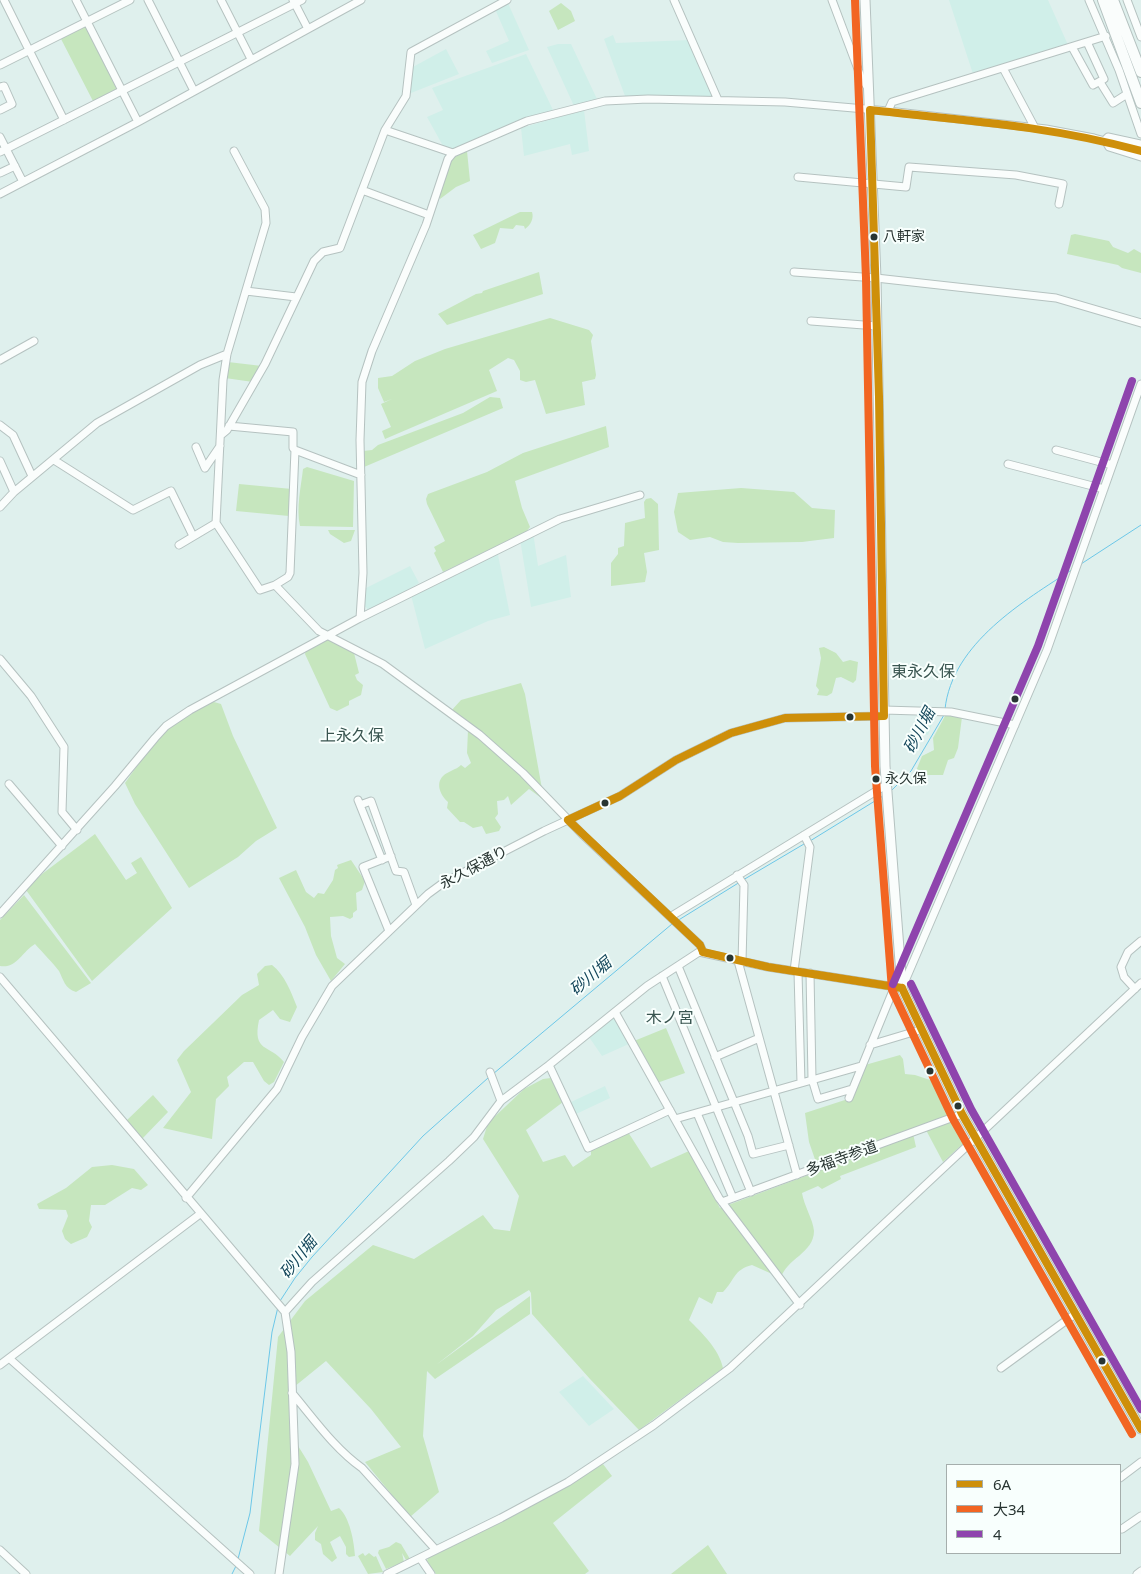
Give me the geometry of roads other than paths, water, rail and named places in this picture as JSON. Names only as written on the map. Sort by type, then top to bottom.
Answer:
[{"type":"highway","points":[[1103,0],[1141,103]]},
{"type":"highway","points":[[1113,0],[1141,72]]},
{"type":"main road","points":[[865,0],[876,278],[886,786],[898,988],[976,1140],[1141,1429]]},
{"type":"street","points":[[4,0],[64,120]]},
{"type":"street","points":[[76,0],[138,122]]},
{"type":"street","points":[[0,65],[130,0]]},
{"type":"street","points":[[148,0],[194,91]]},
{"type":"street","points":[[221,0],[251,59]]},
{"type":"street","points":[[3,150],[294,2],[302,0]]},
{"type":"street","points":[[0,194],[138,122],[362,0]]},
{"type":"street","points":[[221,435],[229,426],[265,364],[296,296],[318,254],[340,248],[385,130],[406,96],[411,52],[506,0]]},
{"type":"street","points":[[674,0],[718,100]]},
{"type":"street","points":[[832,0],[861,77],[869,90]]},
{"type":"street","points":[[1090,0],[1106,36],[1141,134]]},
{"type":"street","points":[[1127,0],[1141,37]]},
{"type":"street","points":[[294,2],[308,28]]},
{"type":"street","points":[[888,111],[892,102],[1106,36]]},
{"type":"street","points":[[1072,47],[1093,85],[1104,79],[1087,42]]},
{"type":"street","points":[[1003,68],[1034,128]]},
{"type":"street","points":[[1100,82],[1113,103],[1127,94]]},
{"type":"street","points":[[0,87],[4,86],[12,104],[0,110]]},
{"type":"street","points":[[360,618],[363,573],[361,397],[364,372],[429,215],[448,159],[453,153],[526,121],[605,101],[633,99],[785,102],[888,111],[1034,128],[1105,140],[1141,151]]},
{"type":"street","points":[[385,130],[453,153]]},
{"type":"street","points":[[1105,140],[1108,136],[1141,144]]},
{"type":"street","points":[[0,137],[3,150],[15,166],[23,182]]},
{"type":"street","points":[[1105,140],[1110,147],[1141,157]]},
{"type":"street","points":[[229,426],[293,432],[292,448],[295,450],[290,573],[288,577],[275,585],[260,590],[216,523],[223,380],[227,354],[266,223],[265,209],[234,151]]},
{"type":"street","points":[[0,174],[15,166]]},
{"type":"street","points":[[798,177],[906,187],[909,167],[1016,175],[1063,184],[1059,204]]},
{"type":"street","points":[[362,190],[429,215]]},
{"type":"street","points":[[794,272],[876,278],[1056,298],[1141,323]]},
{"type":"street","points":[[246,291],[296,296]]},
{"type":"street","points":[[811,321],[877,326]]},
{"type":"street","points":[[0,360],[34,341]]},
{"type":"street","points":[[0,507],[32,476],[54,460],[97,423],[200,365],[227,354]]},
{"type":"street","points":[[849,1098],[870,1045],[898,988],[1047,650],[1141,384]]},
{"type":"street","points":[[0,425],[13,435],[32,476]]},
{"type":"street","points":[[196,447],[205,468],[220,445]]},
{"type":"street","points":[[295,450],[361,475]]},
{"type":"street","points":[[1056,450],[1112,465]]},
{"type":"street","points":[[54,460],[133,510],[171,491],[193,536]]},
{"type":"street","points":[[0,461],[14,492]]},
{"type":"street","points":[[1008,464],[1104,489]]},
{"type":"street","points":[[0,914],[77,830],[155,738],[178,717],[360,618],[560,518],[640,495]]},
{"type":"street","points":[[178,545],[216,523]]},
{"type":"street","points":[[275,585],[312,625],[328,637],[383,664],[449,711],[524,774],[568,820],[700,945],[703,952]]},
{"type":"street","points":[[0,658],[31,696],[64,747],[62,812],[77,830]]},
{"type":"street","name":"永久保通り","points":[[186,1198],[277,1089],[302,1037],[332,986],[416,905],[443,883],[620,796],[676,760],[731,733],[785,718],[937,711],[951,712],[1015,726]]},
{"type":"street","points":[[9,784],[62,846]]},
{"type":"street","points":[[671,918],[886,786]]},
{"type":"street","points":[[382,860],[359,803],[371,801],[396,871],[404,872],[416,905]]},
{"type":"street","points":[[801,1083],[796,972],[809,844],[804,835]]},
{"type":"street","points":[[389,931],[363,867],[391,856]]},
{"type":"street","points":[[738,876],[743,884],[740,962],[758,1039],[797,1175]]},
{"type":"street","points":[[1135,989],[1124,977],[1121,967],[1128,952],[1141,941]]},
{"type":"street","points":[[283,1310],[474,1137],[501,1101],[662,976],[703,952],[740,962],[898,988]]},
{"type":"street","points":[[678,966],[750,1140],[753,1154],[789,1145]]},
{"type":"street","points":[[810,973],[812,1079],[818,1099],[852,1089]]},
{"type":"street","points":[[662,976],[750,1192]]},
{"type":"street","points":[[0,977],[283,1310],[291,1352],[296,1464],[279,1574]]},
{"type":"street","points":[[387,1574],[546,1494],[625,1445],[730,1368],[976,1140],[1141,983]]},
{"type":"street","points":[[615,1012],[722,1202],[800,1304]]},
{"type":"street","points":[[799,1026],[811,1025]]},
{"type":"street","points":[[870,1045],[920,1030]]},
{"type":"street","points":[[715,1057],[758,1039]]},
{"type":"street","points":[[549,1065],[588,1148],[670,1110]]},
{"type":"street","points":[[675,1119],[861,1066]]},
{"type":"street","points":[[490,1072],[501,1101]]},
{"type":"street","points":[[697,1112],[733,1198]]},
{"type":"street","name":"多福寺参道","points":[[722,1202],[962,1114]]},
{"type":"street","points":[[0,1366],[200,1214]]},
{"type":"street","points":[[1002,1368],[1075,1314]]},
{"type":"street","points":[[10,1359],[250,1574]]},
{"type":"street","points":[[292,1393],[332,1441],[347,1457],[362,1468],[436,1550]]},
{"type":"street","points":[[1121,1477],[1141,1462]]},
{"type":"street","points":[[1122,1529],[1141,1516]]},
{"type":"street","points":[[0,1550],[26,1574]]},
{"type":"street","points":[[420,1558],[431,1574]]},
{"type":"street","points":[[1137,1574],[1141,1571]]},
{"type":"waterway","name":"砂川堀","points":[[1081,564],[1141,525]]},
{"type":"waterway","name":"砂川堀","points":[[945,709],[951,685],[961,664],[976,644],[993,626],[1013,610],[1073,569]]},
{"type":"waterway","name":"砂川堀","points":[[891,791],[911,771],[944,715]]},
{"type":"waterway","name":"砂川堀","points":[[810,841],[883,796]]},
{"type":"waterway","name":"砂川堀","points":[[743,880],[804,844]]},
{"type":"waterway","name":"砂川堀","points":[[677,921],[740,882]]},
{"type":"waterway","name":"砂川堀","points":[[493,1074],[672,924]]},
{"type":"waterway","name":"砂川堀","points":[[280,1301],[312,1257],[423,1136],[488,1078]]},
{"type":"waterway","name":"砂川堀","points":[[238,1559],[250,1513],[272,1332],[278,1307]]},
{"type":"waterway","name":"砂川堀","points":[[232,1574],[236,1566]]},
{"type":"place","name":"八軒家","points":[[874,237]]},
{"type":"place","name":"永久保","points":[[876,779]]},
{"type":"district","name":"東永久保","points":[[923,672]]},
{"type":"district","name":"上永久保","points":[[352,736]]},
{"type":"district","name":"木ノ宮","points":[[670,1018]]}]
